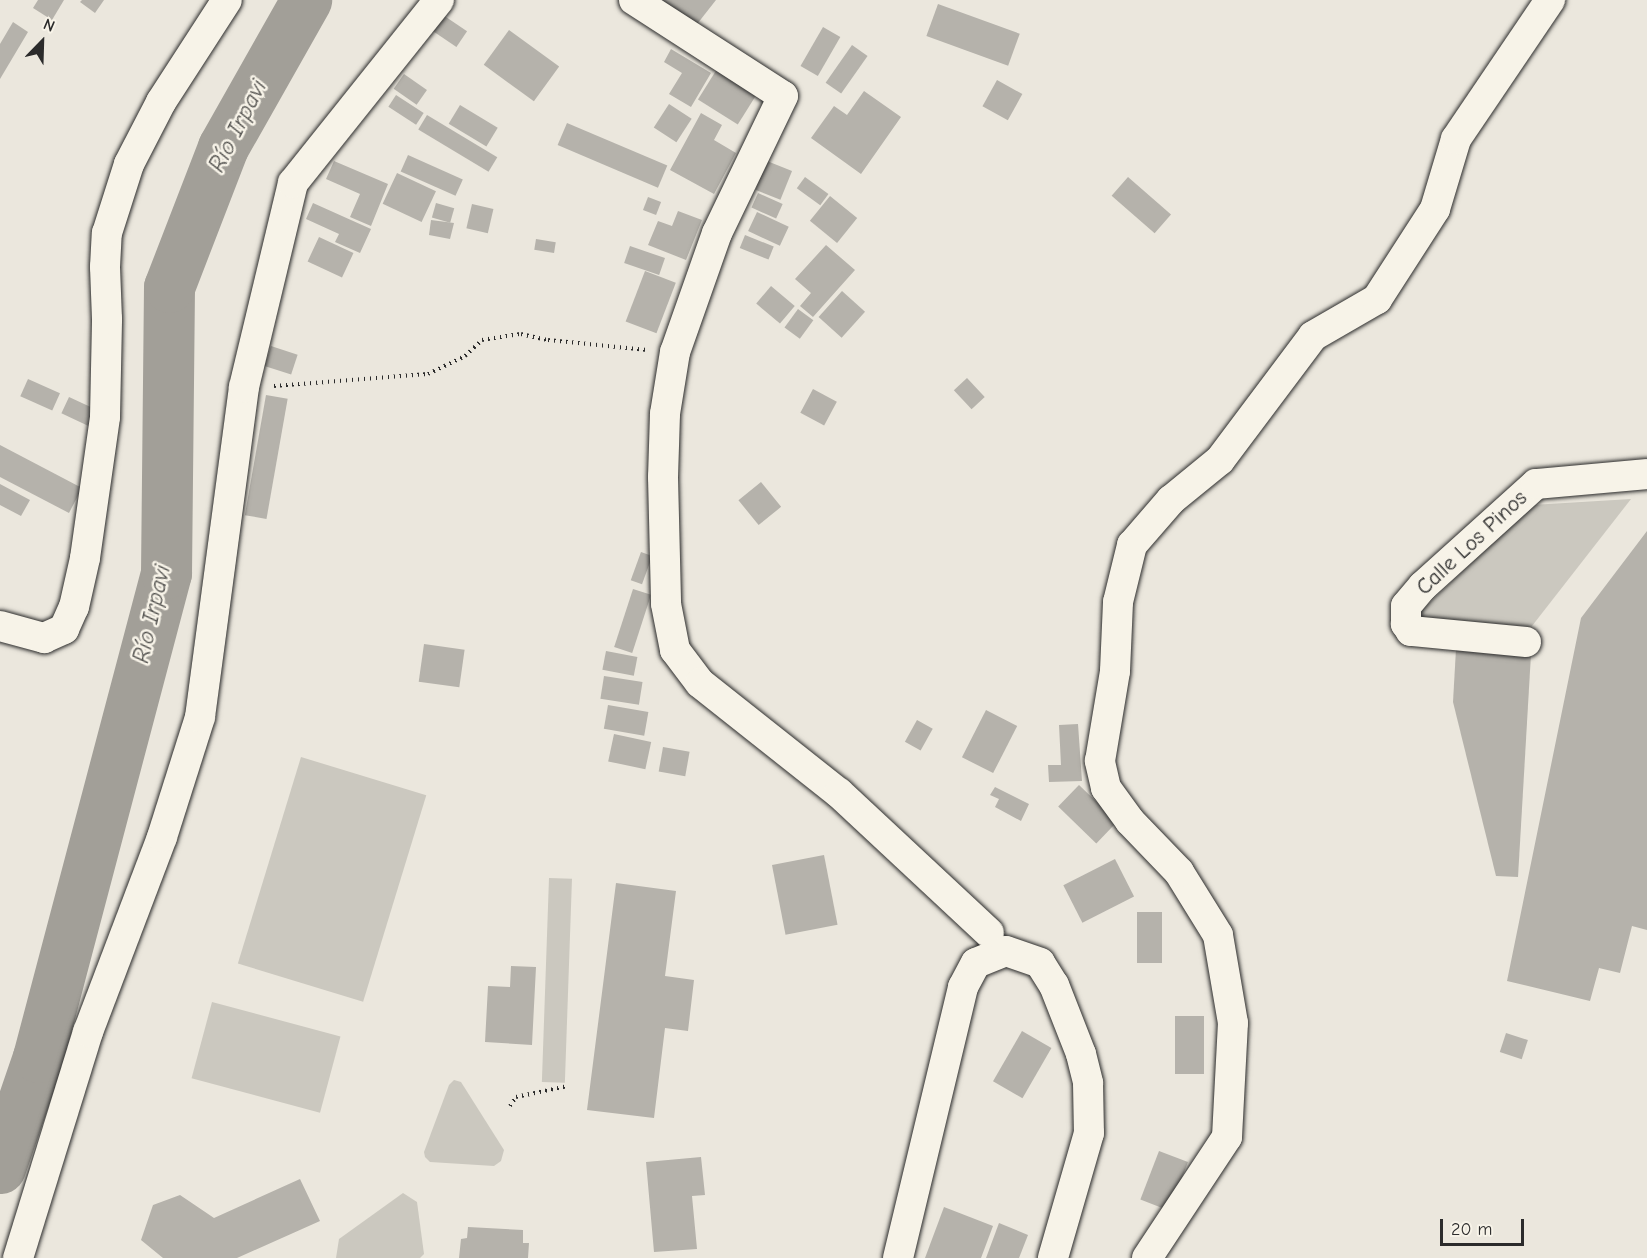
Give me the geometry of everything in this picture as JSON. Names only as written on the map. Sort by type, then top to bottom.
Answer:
[{"type":"street","points":[[0,626],[44,638],[64,629],[74,607],[85,558],[105,417],[107,233],[129,164],[161,102],[227,0]]},
{"type":"street","points":[[18,1258],[88,1032],[162,837],[200,717],[244,387],[293,183],[440,0]]},
{"type":"street","points":[[634,0],[783,96],[717,233],[675,352],[665,414],[663,477],[666,604],[675,650],[700,683],[839,793],[990,933]]},
{"type":"street","points":[[1147,1258],[1227,1137],[1233,1023],[1218,935],[1179,872],[1130,821],[1107,788],[1100,761],[1115,671],[1118,602],[1132,545],[1171,500],[1220,460],[1313,336],[1377,298],[1435,209],[1456,140],[1550,0]]},
{"type":"street","name":"Calle Los Pinos","points":[[1526,642],[1412,631],[1406,624],[1406,606],[1423,586],[1536,484],[1647,474]]},
{"type":"street","points":[[898,1258],[963,987],[976,963],[1006,951],[1040,963],[1054,985],[1081,1054],[1088,1083],[1089,1133],[1053,1258]]},
{"type":"path","points":[[244,387],[340,383],[428,374],[465,356],[482,340],[520,334],[603,346],[675,352]]},
{"type":"path","points":[[510,1106],[516,1097],[568,1086]]},
{"type":"shaded area","points":[[1631,499],[1525,635],[1428,629],[1420,612],[1532,505]]},
{"type":"shaded area","points":[[301,757],[426,795],[363,1002],[238,964]]},
{"type":"shaded area","points":[[549,878],[572,879],[565,1083],[542,1082]]},
{"type":"shaded area","points":[[212,1002],[340,1036],[320,1113],[192,1078]]},
{"type":"shaded area","points":[[454,1080],[461,1082],[504,1150],[501,1161],[494,1166],[430,1162],[425,1157],[424,1152],[449,1085]]},
{"type":"shaded area","points":[[403,1193],[417,1202],[424,1254],[420,1258],[336,1258],[339,1239]]},
{"type":"building","points":[[38,0],[64,0],[52,20],[33,8]]},
{"type":"building","points":[[82,0],[104,0],[95,13],[80,2]]},
{"type":"building","points":[[658,0],[716,0],[694,28]]},
{"type":"building","points":[[938,4],[1020,34],[1008,66],[926,36]]},
{"type":"building","points":[[443,15],[467,31],[456,47],[432,31]]},
{"type":"building","points":[[13,22],[28,32],[0,79],[0,44]]},
{"type":"building","points":[[823,27],[840,37],[818,76],[800,66]]},
{"type":"building","points":[[509,30],[559,66],[534,101],[484,65]]},
{"type":"building","points":[[852,45],[868,56],[841,94],[826,83]]},
{"type":"building","points":[[671,49],[711,73],[691,107],[669,94],[682,73],[664,62]]},
{"type":"building","points":[[717,69],[757,94],[738,124],[698,100]]},
{"type":"building","points":[[404,74],[427,90],[417,105],[394,89]]},
{"type":"building","points":[[997,80],[1022,94],[1008,120],[982,106]]},
{"type":"building","points":[[864,91],[901,117],[861,174],[811,138],[834,106],[847,115]]},
{"type":"building","points":[[396,95],[424,113],[416,125],[388,107]]},
{"type":"building","points":[[669,104],[692,119],[676,142],[654,127]]},
{"type":"building","points":[[460,105],[498,128],[486,147],[449,124]]},
{"type":"building","points":[[701,113],[722,125],[714,140],[736,153],[714,194],[670,170]]},
{"type":"building","points":[[427,115],[497,157],[489,172],[418,130]]},
{"type":"building","points":[[567,123],[667,166],[658,188],[558,145]]},
{"type":"building","points":[[408,155],[463,179],[455,196],[401,171]]},
{"type":"building","points":[[334,161],[388,184],[371,226],[350,217],[360,194],[326,179]]},
{"type":"building","points":[[767,161],[792,171],[780,200],[755,190]]},
{"type":"building","points":[[397,173],[436,191],[422,222],[383,204]]},
{"type":"building","points":[[805,177],[828,194],[820,205],[797,188]]},
{"type":"building","points":[[1128,177],[1171,214],[1155,233],[1112,196]]},
{"type":"building","points":[[758,193],[783,204],[776,219],[751,208]]},
{"type":"building","points":[[830,196],[857,218],[837,243],[810,221]]},
{"type":"building","points":[[648,197],[661,202],[656,215],[643,210]]},
{"type":"building","points":[[313,203],[371,229],[360,253],[335,242],[339,234],[306,219]]},
{"type":"building","points":[[436,203],[454,208],[450,223],[432,217]]},
{"type":"building","points":[[472,204],[493,209],[488,233],[466,228]]},
{"type":"building","points":[[678,211],[702,220],[686,260],[648,245],[658,221],[672,226]]},
{"type":"building","points":[[757,212],[789,227],[780,246],[748,231]]},
{"type":"building","points":[[431,220],[454,223],[450,239],[429,235]]},
{"type":"building","points":[[745,235],[774,247],[768,260],[740,248]]},
{"type":"building","points":[[319,237],[353,253],[342,278],[308,261]]},
{"type":"building","points":[[536,239],[556,242],[554,253],[534,250]]},
{"type":"building","points":[[826,245],[855,270],[813,317],[800,306],[811,293],[795,279]]},
{"type":"building","points":[[630,246],[665,258],[659,275],[624,263]]},
{"type":"building","points":[[645,271],[676,283],[656,333],[626,321]]},
{"type":"building","points":[[771,286],[795,306],[780,324],[756,304]]},
{"type":"building","points":[[842,291],[865,312],[842,338],[819,317]]},
{"type":"building","points":[[798,309],[813,320],[800,339],[784,328]]},
{"type":"building","points":[[271,346],[298,355],[291,375],[265,366]]},
{"type":"building","points":[[967,378],[985,397],[972,409],[954,390]]},
{"type":"building","points":[[28,379],[60,393],[52,411],[20,396]]},
{"type":"building","points":[[813,389],[837,402],[824,426],[800,413]]},
{"type":"building","points":[[266,395],[288,399],[266,519],[245,515]]},
{"type":"building","points":[[69,397],[97,410],[89,426],[61,413]]},
{"type":"building","points":[[0,445],[82,488],[69,513],[0,477]]},
{"type":"building","points":[[761,482],[781,507],[759,525],[738,500]]},
{"type":"building","points":[[0,484],[30,500],[21,516],[0,505]]},
{"type":"building","points":[[1647,531],[1647,930],[1632,926],[1620,973],[1599,968],[1590,1001],[1507,981],[1581,618]]},
{"type":"building","points":[[641,552],[652,556],[642,584],[631,580]]},
{"type":"building","points":[[633,589],[651,595],[632,653],[614,647]]},
{"type":"building","points":[[424,644],[465,650],[459,687],[419,682]]},
{"type":"building","points":[[1456,649],[1531,654],[1518,877],[1496,876],[1453,702]]},
{"type":"building","points":[[606,651],[637,657],[634,676],[602,670]]},
{"type":"building","points":[[604,676],[643,682],[639,705],[600,699]]},
{"type":"building","points":[[608,705],[648,712],[644,736],[604,729]]},
{"type":"building","points":[[986,710],[1017,726],[993,773],[962,757]]},
{"type":"building","points":[[917,720],[933,729],[921,751],[905,742]]},
{"type":"building","points":[[1078,724],[1082,781],[1049,782],[1048,765],[1061,765],[1059,725]]},
{"type":"building","points":[[614,734],[651,742],[645,769],[608,761]]},
{"type":"building","points":[[663,747],[690,752],[685,776],[659,772]]},
{"type":"building","points":[[1079,785],[1117,822],[1096,843],[1058,807]]},
{"type":"building","points":[[995,787],[1029,804],[1021,821],[995,807],[999,799],[990,795]]},
{"type":"building","points":[[824,855],[838,925],[786,935],[772,865]]},
{"type":"building","points":[[1115,859],[1134,896],[1082,923],[1063,885]]},
{"type":"building","points":[[616,883],[676,891],[665,976],[694,980],[688,1031],[665,1028],[654,1118],[587,1110]]},
{"type":"building","points":[[1137,912],[1162,912],[1162,963],[1137,963]]},
{"type":"building","points":[[511,966],[536,967],[532,1045],[485,1042],[488,986],[510,987]]},
{"type":"building","points":[[1175,1016],[1204,1016],[1204,1074],[1175,1074]]},
{"type":"building","points":[[1022,1031],[1051,1048],[1022,1098],[993,1081]]},
{"type":"building","points":[[1506,1033],[1528,1040],[1522,1059],[1500,1052]]},
{"type":"building","points":[[1159,1151],[1188,1162],[1169,1211],[1140,1200]]},
{"type":"building","points":[[701,1157],[705,1195],[692,1196],[697,1249],[654,1252],[646,1162]]},
{"type":"building","points":[[300,1179],[320,1221],[237,1258],[163,1258],[141,1240],[153,1205],[180,1195],[214,1218]]},
{"type":"building","points":[[944,1207],[993,1226],[981,1258],[925,1258]]},
{"type":"building","points":[[999,1223],[1028,1235],[1019,1258],[986,1258]]},
{"type":"building","points":[[468,1227],[523,1230],[523,1243],[529,1243],[528,1258],[459,1258],[461,1239],[467,1238]]},
{"type":"waterway","name":"Río Irpavi","points":[[0,1168],[38,1057],[166,573],[169,287],[223,147],[306,0]]}]
